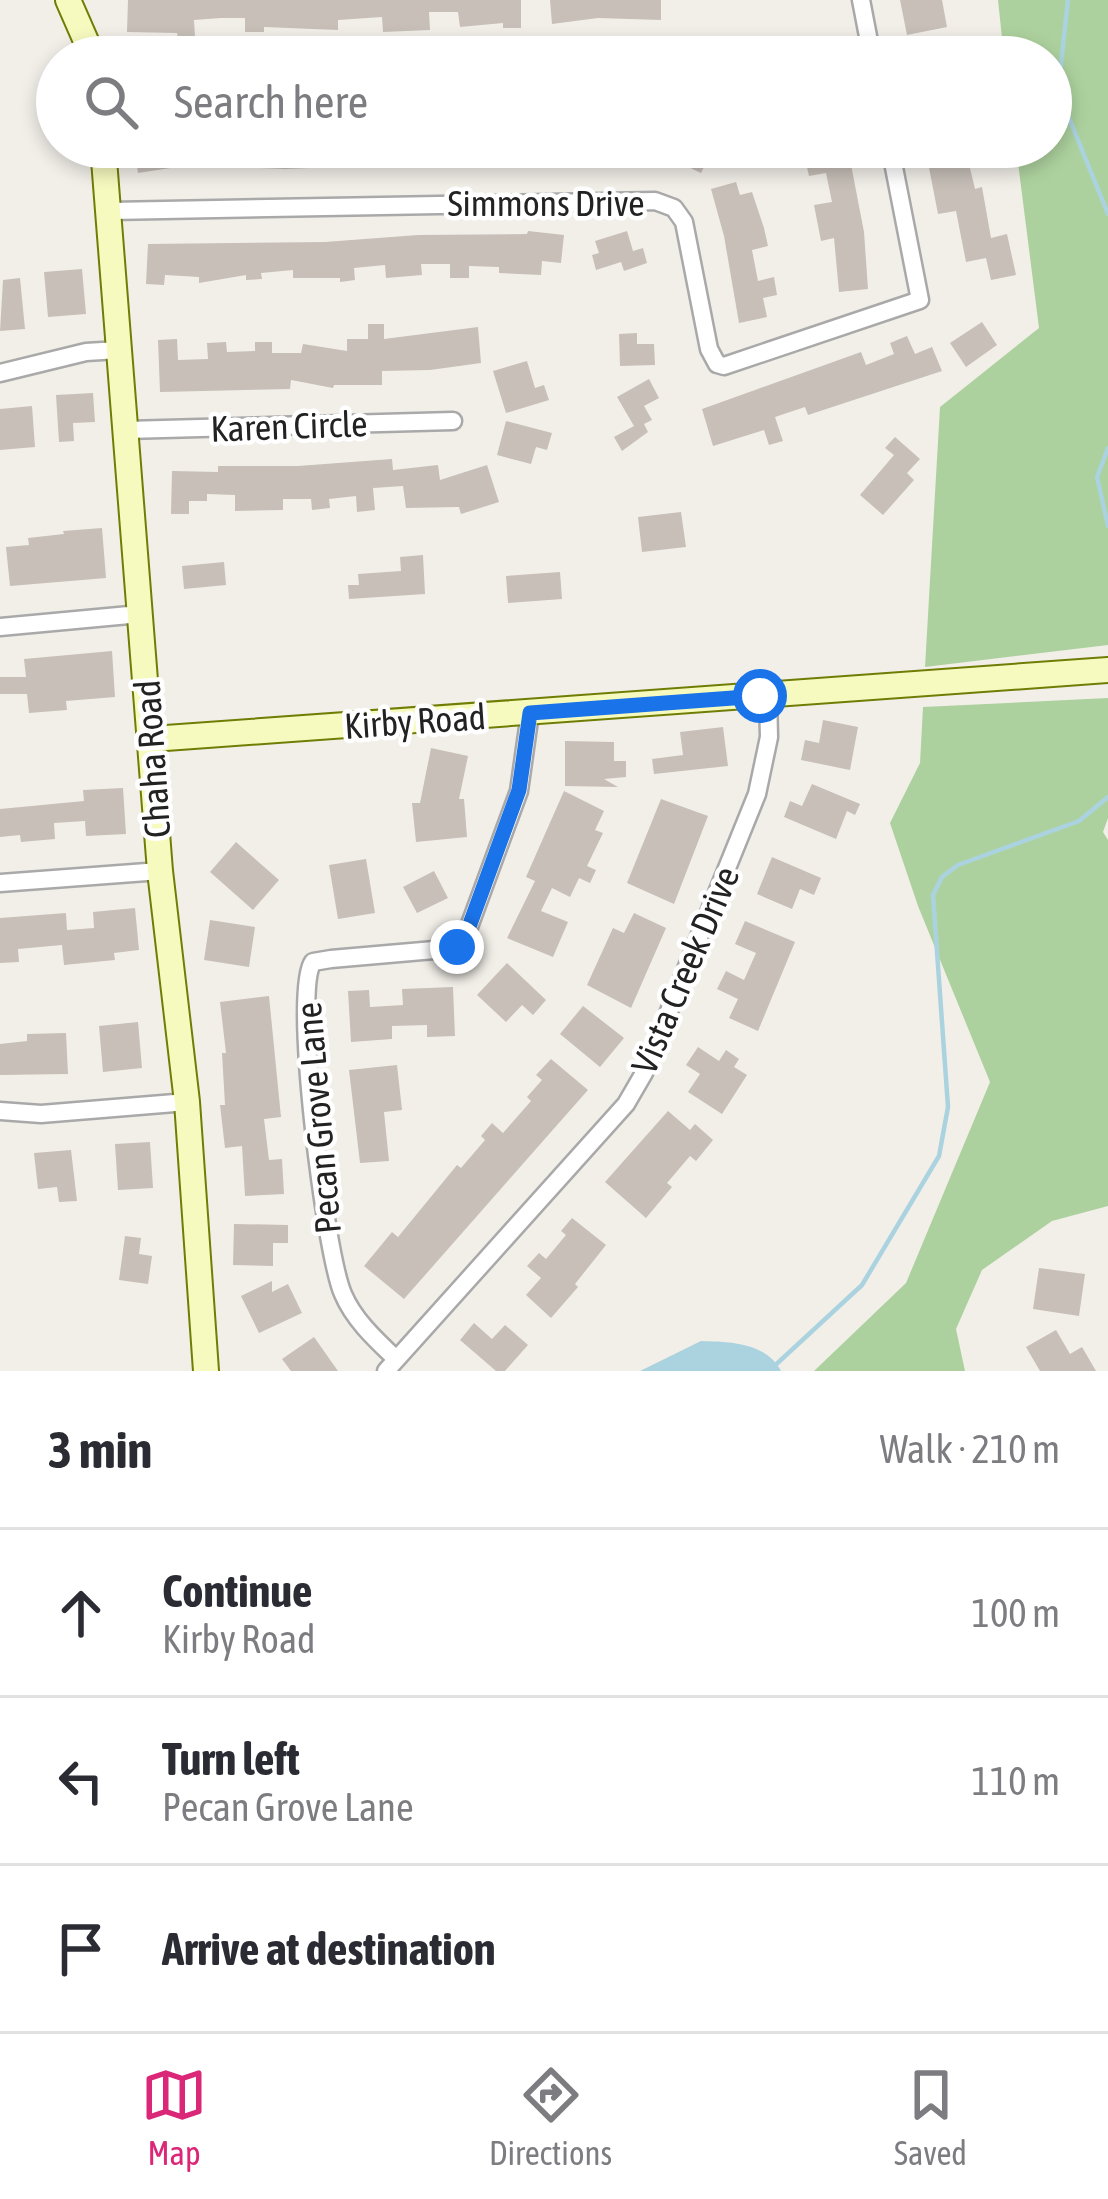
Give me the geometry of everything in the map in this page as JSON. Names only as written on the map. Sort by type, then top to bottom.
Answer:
[{"type":"street","points":[[68,0],[84,36]]},
{"type":"street","points":[[861,0],[868,36]]},
{"type":"street","name":"Chaha Road","points":[[106,168],[160,871],[187,1102],[206,1371]]},
{"type":"street","name":"Simmons Drive","points":[[111,211],[655,201],[674,208],[684,222],[712,358],[724,366],[920,300],[894,168]]},
{"type":"street","points":[[0,373],[86,352],[119,350]]},
{"type":"street","name":"Karen Circle","points":[[126,430],[452,421]]},
{"type":"street","points":[[0,627],[140,614]]},
{"type":"street","name":"Kirby Road","points":[[152,739],[1108,670]]},
{"type":"street","name":"Vista Creek Drive","points":[[391,1365],[626,1104],[644,1073],[751,812],[770,737],[768,696]]},
{"type":"street","name":"Pecan Grove Lane","points":[[391,1365],[343,1294],[328,1241],[306,972],[314,962],[457,947],[466,935],[519,790],[530,713]]},
{"type":"street","points":[[0,883],[160,871]]},
{"type":"street","points":[[0,1111],[41,1114],[187,1102]]},
{"type":"green space","points":[[998,0],[1108,0],[1108,645],[925,667],[940,407],[1039,328],[1019,168],[1072,168],[1072,36],[1002,36]]},
{"type":"green space","points":[[1108,698],[1108,818],[1103,832],[1108,840],[1108,1206],[1052,1221],[982,1270],[956,1329],[965,1371],[814,1371],[906,1283],[990,1082],[918,906],[890,823],[920,763],[923,707]]},
{"type":"water","points":[[701,1341],[756,1349],[781,1371],[640,1371]]},
{"type":"building","points":[[128,0],[521,0],[521,28],[503,28],[503,23],[460,27],[458,12],[429,12],[430,30],[383,32],[382,17],[338,20],[338,30],[264,27],[264,32],[245,32],[245,18],[221,18],[194,20],[195,36],[127,32]]},
{"type":"building","points":[[550,0],[661,0],[661,20],[598,18],[552,24]]},
{"type":"building","points":[[900,0],[942,0],[947,27],[907,35]]},
{"type":"building","points":[[807,168],[852,168],[864,232],[868,289],[839,292],[834,238],[821,241],[814,205],[832,202],[826,173],[809,176]]},
{"type":"building","points":[[929,168],[970,168],[975,189],[982,187],[991,238],[1007,234],[1016,275],[991,280],[986,258],[966,262],[956,211],[938,214]]},
{"type":"building","points":[[736,182],[740,195],[752,192],[768,246],[752,250],[758,281],[774,277],[777,295],[763,298],[767,317],[739,323],[711,189]]},
{"type":"building","points":[[528,231],[564,235],[561,263],[542,261],[541,275],[469,266],[469,278],[450,278],[450,264],[421,264],[422,275],[386,278],[385,265],[354,268],[355,280],[340,282],[340,278],[293,278],[293,270],[261,273],[262,279],[246,280],[246,275],[199,283],[199,277],[165,275],[164,285],[146,284],[148,244],[325,242]]},
{"type":"building","points":[[627,231],[633,251],[643,248],[647,263],[624,271],[621,262],[596,270],[595,241]]},
{"type":"building","points":[[82,269],[86,314],[48,317],[44,272]]},
{"type":"building","points":[[20,278],[25,329],[0,331],[3,280]]},
{"type":"building","points":[[982,322],[997,345],[966,367],[950,343]]},
{"type":"building","points":[[368,324],[384,324],[384,339],[478,327],[481,363],[382,371],[382,385],[333,388],[291,380],[290,389],[160,392],[158,340],[177,339],[178,360],[208,359],[207,343],[226,342],[227,352],[255,351],[255,342],[272,342],[272,353],[301,353],[303,344],[347,351],[347,339],[368,339]]},
{"type":"building","points":[[637,333],[637,344],[654,344],[655,365],[620,366],[619,334]]},
{"type":"building","points":[[907,336],[915,354],[932,347],[942,371],[808,415],[805,407],[775,417],[783,441],[769,445],[764,430],[713,446],[702,409],[861,352],[866,365],[894,354],[890,343]]},
{"type":"building","points":[[527,361],[535,388],[544,385],[549,400],[506,413],[493,371]]},
{"type":"building","points":[[649,379],[659,398],[644,406],[652,420],[644,424],[648,432],[622,451],[614,437],[634,426],[617,397]]},
{"type":"building","points":[[93,393],[95,422],[73,423],[74,441],[59,442],[56,395]]},
{"type":"building","points":[[32,406],[35,447],[0,450],[0,409]]},
{"type":"building","points":[[506,421],[552,433],[547,450],[536,447],[531,464],[497,455]]},
{"type":"building","points":[[895,437],[920,459],[907,473],[914,480],[883,515],[860,495],[894,455],[885,448]]},
{"type":"building","points":[[392,459],[393,470],[438,465],[440,480],[487,465],[499,502],[461,514],[459,507],[406,508],[403,486],[373,488],[375,510],[357,512],[356,496],[329,499],[330,508],[312,510],[311,499],[283,499],[283,510],[235,511],[235,495],[207,494],[207,501],[189,501],[189,514],[171,514],[172,471]]},
{"type":"building","points":[[681,512],[686,547],[642,552],[638,517]]},
{"type":"building","points":[[102,528],[106,578],[10,586],[6,547],[29,545],[28,538],[63,531]]},
{"type":"building","points":[[423,555],[425,594],[349,599],[348,585],[359,585],[358,574],[401,571],[400,557]]},
{"type":"building","points":[[224,562],[226,585],[184,589],[182,566]]},
{"type":"building","points":[[560,572],[562,599],[508,603],[506,576]]},
{"type":"building","points":[[112,651],[115,697],[66,701],[67,710],[29,713],[27,694],[0,694],[0,677],[26,677],[24,659]]},
{"type":"building","points":[[823,720],[858,727],[850,770],[801,760],[805,740],[819,743]]},
{"type":"building","points":[[723,727],[728,766],[654,774],[652,759],[683,755],[680,732]]},
{"type":"building","points":[[565,741],[614,742],[614,761],[626,761],[626,777],[604,779],[618,787],[565,786]]},
{"type":"building","points":[[431,748],[468,756],[459,799],[464,799],[467,837],[416,842],[412,803],[420,803]]},
{"type":"building","points":[[812,784],[860,804],[855,815],[847,811],[836,839],[784,817],[790,801],[802,806]]},
{"type":"building","points":[[123,788],[126,834],[86,836],[85,821],[54,823],[55,839],[21,842],[20,835],[0,837],[0,809],[84,801],[83,790]]},
{"type":"building","points":[[564,791],[604,811],[595,830],[603,833],[587,866],[596,870],[590,883],[579,878],[570,897],[552,888],[541,911],[568,922],[553,957],[507,938],[535,881],[526,877]]},
{"type":"building","points":[[661,799],[708,816],[674,904],[627,883]]},
{"type":"building","points":[[236,842],[279,880],[253,910],[210,872]]},
{"type":"building","points":[[772,857],[821,878],[814,895],[800,889],[792,909],[757,894]]},
{"type":"building","points":[[366,859],[375,913],[338,919],[329,865]]},
{"type":"building","points":[[434,871],[448,898],[417,913],[403,887]]},
{"type":"building","points":[[135,908],[139,950],[114,953],[115,960],[64,965],[62,945],[18,949],[19,962],[0,963],[0,918],[66,913],[67,930],[94,928],[93,912]]},
{"type":"building","points":[[634,913],[666,928],[631,1008],[587,985],[613,928],[624,933]]},
{"type":"building","points":[[210,920],[255,927],[249,967],[204,960]]},
{"type":"building","points":[[745,921],[795,942],[758,1031],[729,1018],[738,999],[717,989],[726,971],[744,980],[756,953],[735,944]]},
{"type":"building","points":[[507,963],[546,1000],[533,1015],[522,1005],[506,1022],[477,995]]},
{"type":"building","points":[[453,987],[455,1036],[427,1037],[427,1025],[392,1026],[392,1039],[351,1042],[348,991],[369,990],[370,1007],[403,1005],[402,989]]},
{"type":"building","points":[[269,996],[281,1117],[264,1119],[269,1160],[282,1159],[284,1194],[245,1196],[242,1146],[225,1148],[220,1105],[225,1105],[222,1053],[226,1053],[220,1002]]},
{"type":"building","points":[[583,1006],[624,1038],[600,1067],[560,1034]]},
{"type":"building","points":[[138,1022],[142,1068],[103,1072],[99,1026]]},
{"type":"building","points":[[66,1033],[68,1074],[0,1075],[0,1044],[27,1041],[27,1034]]},
{"type":"building","points":[[698,1047],[719,1061],[726,1050],[739,1059],[734,1067],[747,1075],[722,1114],[688,1092],[700,1074],[686,1065]]},
{"type":"building","points":[[551,1059],[588,1090],[404,1299],[364,1266],[392,1232],[398,1237],[457,1165],[461,1168],[485,1140],[481,1136],[492,1123],[503,1133],[531,1101],[527,1097],[542,1080],[536,1075]]},
{"type":"building","points":[[397,1065],[402,1110],[384,1112],[389,1161],[360,1163],[349,1070]]},
{"type":"building","points":[[668,1111],[690,1130],[695,1124],[713,1140],[696,1161],[690,1156],[646,1218],[605,1182]]},
{"type":"building","points":[[150,1142],[153,1188],[118,1190],[115,1144]]},
{"type":"building","points":[[71,1150],[77,1201],[59,1202],[57,1187],[38,1189],[34,1153]]},
{"type":"building","points":[[572,1218],[606,1245],[551,1318],[526,1295],[541,1278],[527,1266],[539,1253],[546,1259],[566,1235],[561,1231]]},
{"type":"building","points":[[234,1224],[288,1225],[288,1243],[273,1243],[273,1266],[233,1265]]},
{"type":"building","points":[[125,1236],[141,1238],[139,1254],[152,1256],[148,1284],[119,1280]]},
{"type":"building","points":[[1039,1268],[1085,1274],[1079,1316],[1033,1309]]},
{"type":"building","points":[[272,1281],[272,1292],[288,1284],[302,1313],[259,1333],[241,1296]]},
{"type":"building","points":[[474,1323],[492,1339],[505,1325],[528,1345],[505,1371],[496,1371],[460,1340]]},
{"type":"building","points":[[1056,1330],[1070,1354],[1082,1347],[1096,1371],[1040,1371],[1026,1347]]},
{"type":"building","points":[[314,1337],[338,1371],[291,1371],[282,1359]]},
{"type":"waterway","points":[[1064,36],[1068,0]]},
{"type":"waterway","points":[[1072,125],[1108,214]]},
{"type":"waterway","points":[[1108,448],[1097,477],[1108,526]]},
{"type":"waterway","points":[[769,1371],[862,1285],[939,1156],[948,1107],[933,895],[942,877],[958,865],[1079,821],[1108,797]]},
{"type":"route","points":[[457,947],[466,935],[519,790],[530,713],[760,696]]}]
